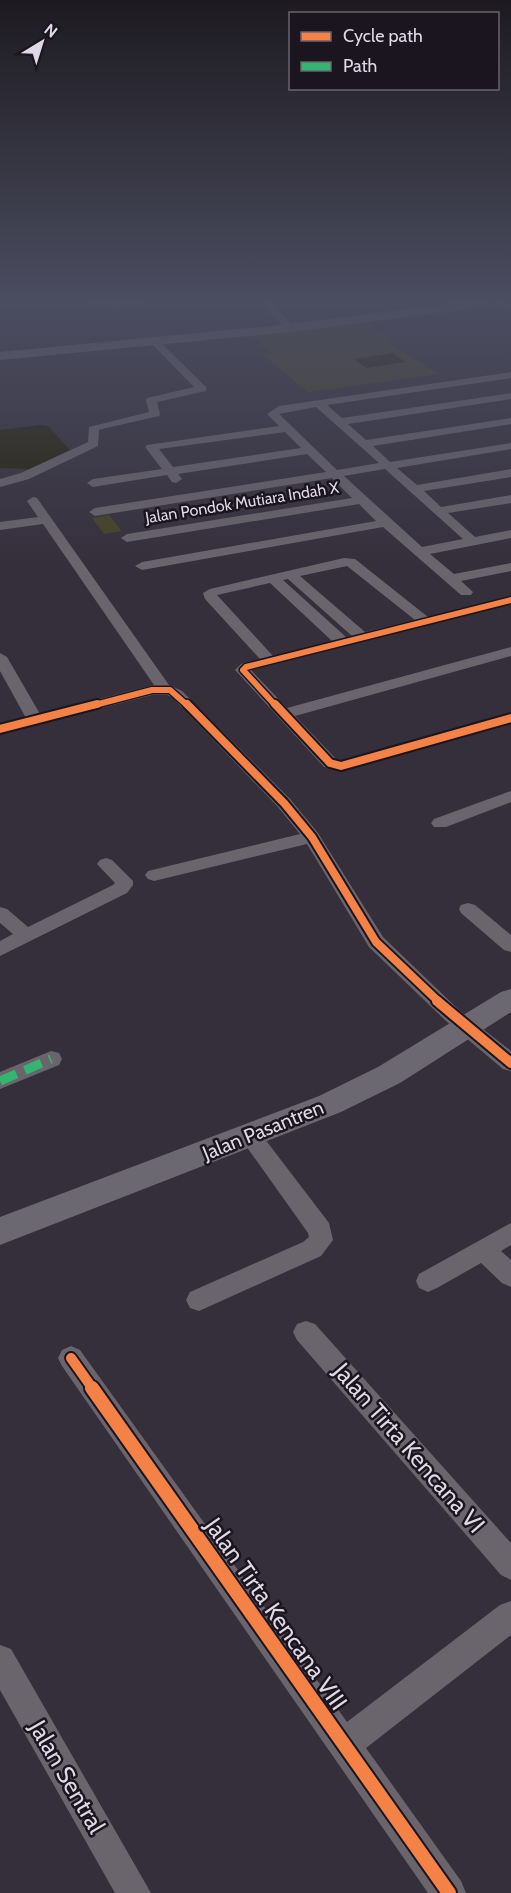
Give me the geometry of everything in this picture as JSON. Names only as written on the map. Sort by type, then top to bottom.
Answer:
[{"type":"street","points":[[0,483],[25,476],[94,444],[93,429],[99,426],[155,414],[151,400],[191,391]]},
{"type":"street","points":[[398,391],[318,403],[272,414],[285,429],[386,523],[466,592]]},
{"type":"street","points":[[339,422],[511,396]]},
{"type":"street","points":[[318,403],[472,541]]},
{"type":"street","points":[[363,444],[511,421]]},
{"type":"street","points":[[192,497],[151,447],[285,429]]},
{"type":"street","points":[[94,512],[511,446]]},
{"type":"street","points":[[93,483],[308,450]]},
{"type":"street","points":[[414,489],[511,473]]},
{"type":"street","points":[[439,512],[511,499]]},
{"type":"street","name":"Jalan Pondok Mutiara Indah X","points":[[128,538],[361,500]]},
{"type":"street","points":[[33,501],[164,689]]},
{"type":"street","points":[[0,526],[45,520]]},
{"type":"street","points":[[142,566],[386,523]]},
{"type":"street","points":[[418,552],[511,534]]},
{"type":"street","points":[[270,661],[210,596],[213,591],[350,562],[426,622]]},
{"type":"street","points":[[452,579],[511,567]]},
{"type":"street","points":[[291,575],[363,638]]},
{"type":"street","points":[[274,579],[343,643]]},
{"type":"street","points":[[511,613],[504,601],[246,667],[243,670],[330,763],[341,766],[511,718]]},
{"type":"street","points":[[283,714],[511,651]]},
{"type":"street","points":[[0,657],[32,716]]},
{"type":"street","points":[[0,719],[32,716],[152,690],[164,689],[177,694],[284,803],[312,837],[376,942],[511,1064]]},
{"type":"street","points":[[0,729],[32,716]]},
{"type":"street","points":[[440,824],[511,796]]},
{"type":"street","points":[[154,875],[312,837]]},
{"type":"street","points":[[0,950],[120,889],[124,885],[124,880],[106,864]]},
{"type":"street","points":[[468,909],[511,945]]},
{"type":"street","points":[[0,913],[26,935]]},
{"type":"street","name":"Jalan Pasantren","points":[[0,1231],[330,1104],[389,1075],[511,999]]},
{"type":"street","points":[[0,1082],[51,1059]]},
{"type":"street","points":[[199,1300],[312,1249],[321,1240],[320,1230],[250,1136]]},
{"type":"street","points":[[428,1281],[511,1233]]},
{"type":"street","points":[[483,1249],[511,1276]]},
{"type":"street","name":"Jalan Tirta Kencana VI","points":[[306,1332],[511,1565]]},
{"type":"street","name":"Jalan Tirta Kencana VIII","points":[[71,1358],[449,1893]]},
{"type":"street","points":[[345,1744],[509,1620]]},
{"type":"street","name":"Jalan Sentral","points":[[2,1668],[134,1893]]},
{"type":"shaded area","points":[[48,426],[70,450],[30,469],[0,468],[0,430]]},
{"type":"shaded area","points":[[109,515],[122,531],[104,534],[92,518]]},
{"type":"marked path","points":[[0,1081],[51,1059]]},
{"type":"cycle path","points":[[511,600],[246,667],[243,670],[330,763],[341,766],[511,718]]},
{"type":"cycle path","points":[[0,729],[152,690],[170,690],[177,694],[284,803],[312,837],[376,942],[453,1016],[511,1063]]},
{"type":"cycle path","points":[[71,1358],[449,1893]]}]
